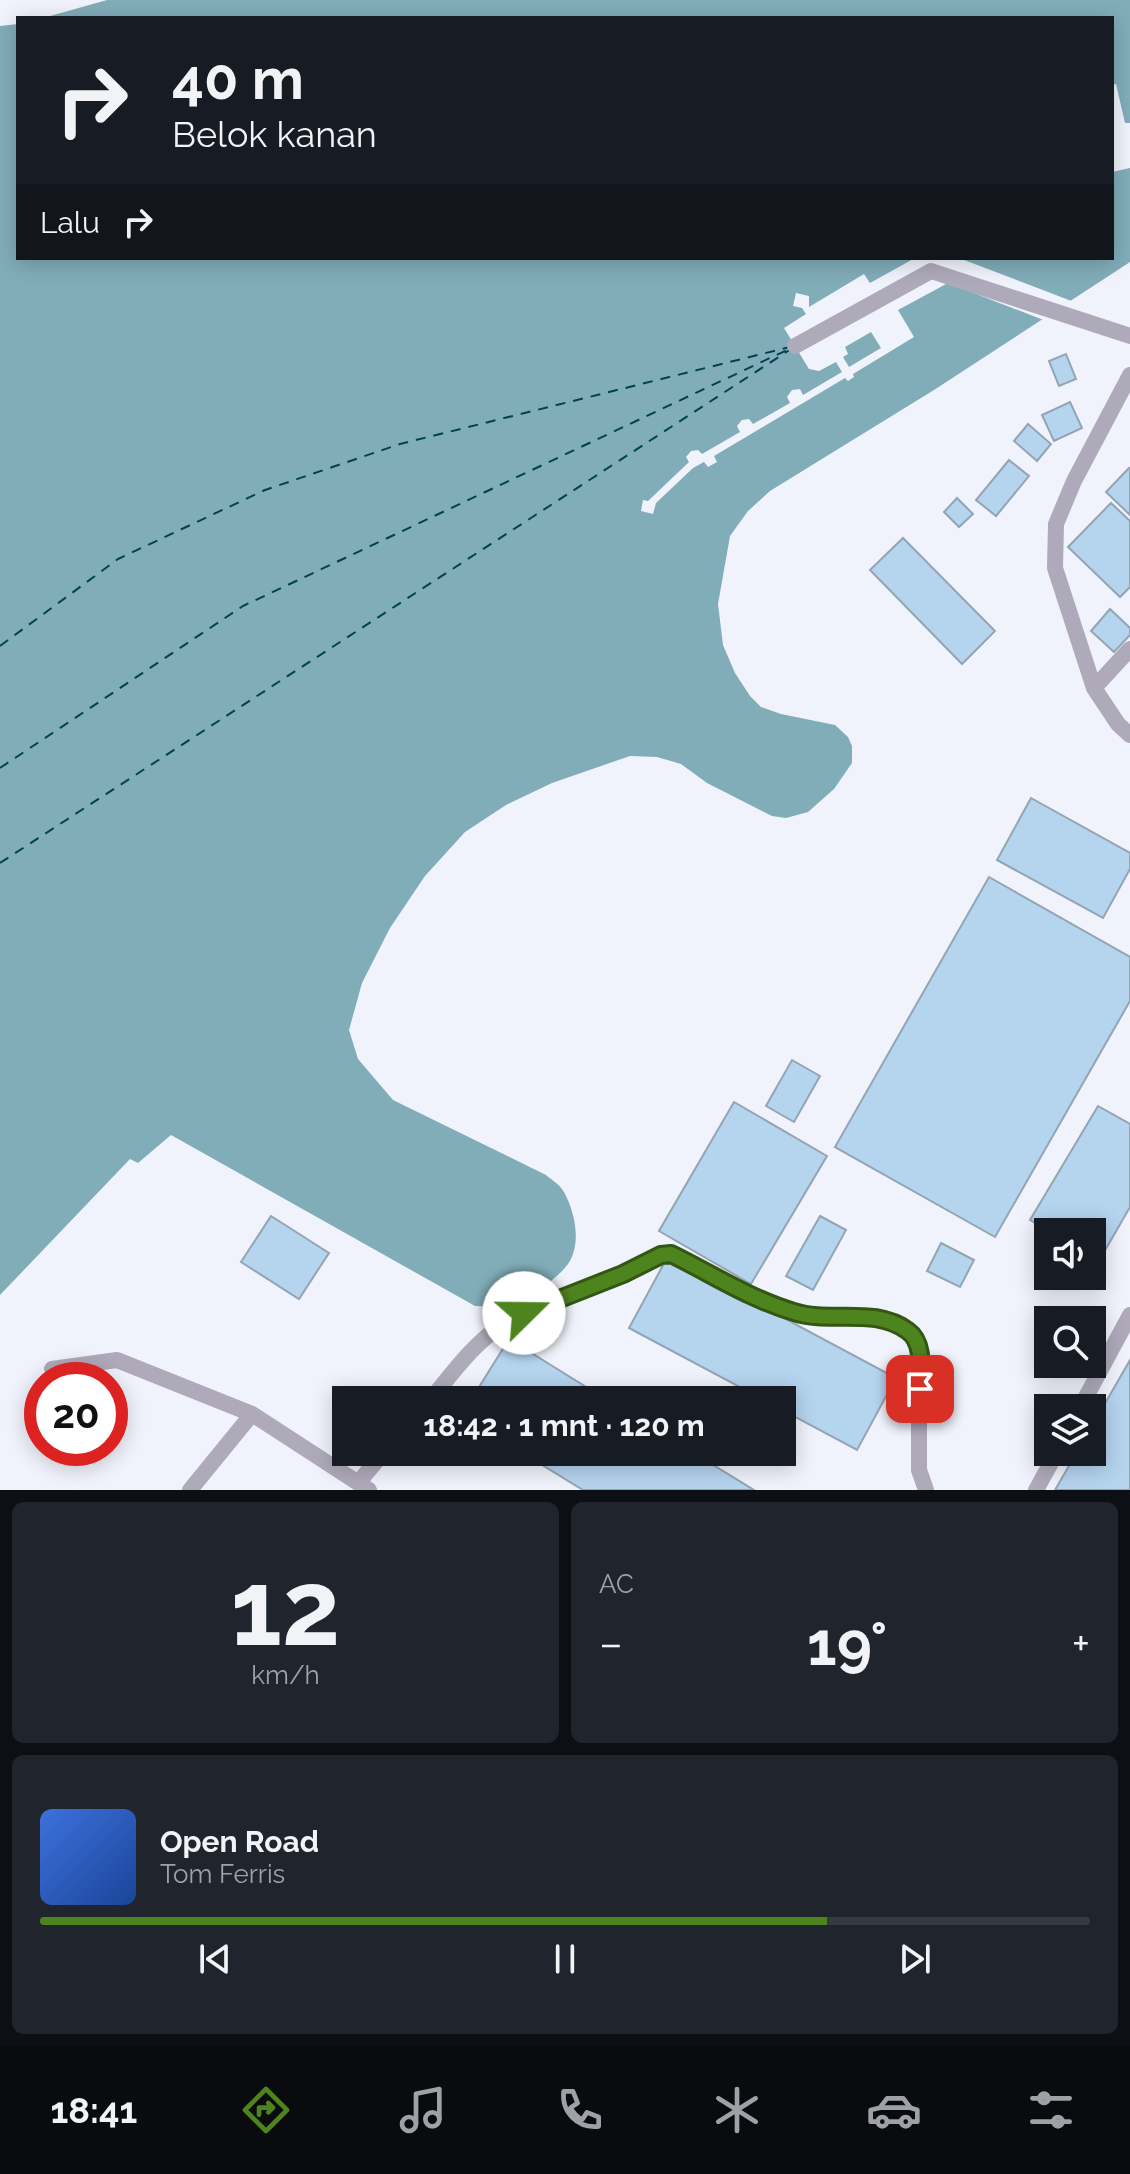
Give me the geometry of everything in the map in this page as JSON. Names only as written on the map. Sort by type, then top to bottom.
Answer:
[{"type":"lane","points":[[795,346],[931,271],[1130,336]]},
{"type":"lane","points":[[1130,375],[1074,481],[1056,524],[1055,568],[1094,688],[1118,724],[1130,735]]},
{"type":"lane","points":[[1094,688],[1130,649]]},
{"type":"lane","points":[[442,1386],[481,1341],[502,1325],[661,1255],[671,1254],[751,1296],[794,1312],[809,1316],[872,1316],[911,1333],[918,1345],[920,1363],[919,1470],[926,1490]]},
{"type":"lane","points":[[1088,1394],[1130,1315]]},
{"type":"lane","points":[[128,1364],[252,1414],[363,1486],[375,1466]]},
{"type":"lane","points":[[190,1490],[252,1414]]},
{"type":"lane","points":[[1036,1490],[1049,1466]]},
{"type":"water","points":[[107,0],[1130,0],[1130,262],[934,390],[770,491],[748,511],[730,536],[718,604],[723,645],[735,673],[761,707],[835,725],[848,737],[852,746],[852,763],[834,789],[808,812],[786,818],[772,816],[707,783],[681,764],[657,757],[630,756],[552,783],[506,805],[465,832],[425,876],[390,928],[362,983],[349,1030],[358,1059],[393,1100],[546,1175],[564,1192],[574,1218],[576,1238],[572,1256],[550,1282],[526,1296],[500,1304],[475,1306],[171,1135],[138,1163],[130,1159],[0,1295],[0,26],[16,24],[16,260],[1114,260],[1114,16],[50,16]]},
{"type":"pier","points":[[1114,84],[1125,123],[1130,123],[1130,168],[1114,172]]},
{"type":"pier","points":[[911,260],[964,260],[1074,302],[1046,321],[948,283],[898,310],[914,337],[853,374],[854,377],[848,381],[845,378],[714,456],[717,462],[708,467],[704,462],[693,468],[656,503],[653,514],[641,511],[643,500],[648,501],[689,462],[686,457],[691,451],[698,450],[702,454],[740,432],[737,426],[742,420],[749,419],[753,424],[790,403],[787,397],[792,390],[800,389],[803,395],[842,372],[836,362],[819,371],[809,369],[784,328],[806,314],[802,308],[793,306],[796,293],[809,296],[809,307],[864,274],[870,283]],"holes":[[[871,332],[881,348],[849,367],[843,357],[848,354],[845,347]]]},
{"type":"building","points":[[1066,354],[1076,379],[1059,386],[1049,361]]},
{"type":"building","points":[[1070,402],[1082,428],[1054,441],[1042,415]]},
{"type":"building","points":[[1028,424],[1051,444],[1037,461],[1014,441]]},
{"type":"building","points":[[1009,460],[1029,476],[996,516],[976,500]]},
{"type":"building","points":[[1130,469],[1130,515],[1106,492]]},
{"type":"building","points":[[957,498],[973,514],[959,527],[944,512]]},
{"type":"building","points":[[1111,503],[1130,521],[1130,587],[1120,597],[1068,547]]},
{"type":"building","points":[[903,538],[995,631],[962,664],[870,570]]},
{"type":"building","points":[[1110,609],[1130,628],[1130,635],[1114,652],[1091,631]]},
{"type":"building","points":[[1031,798],[1130,853],[1130,869],[1103,918],[997,860]]},
{"type":"building","points":[[989,877],[1130,957],[1130,1001],[995,1237],[835,1147]]},
{"type":"building","points":[[792,1060],[820,1076],[794,1122],[766,1106]]},
{"type":"building","points":[[734,1102],[827,1156],[751,1284],[659,1231]]},
{"type":"building","points":[[1098,1106],[1130,1124],[1130,1207],[1106,1249],[1106,1218],[1034,1218],[1034,1222],[1030,1220]]},
{"type":"building","points":[[271,1216],[329,1253],[299,1299],[241,1262]]},
{"type":"building","points":[[820,1216],[846,1230],[813,1290],[786,1276]]},
{"type":"building","points":[[941,1243],[974,1260],[960,1287],[927,1271]]},
{"type":"building","points":[[668,1256],[896,1378],[857,1450],[796,1417],[796,1386],[738,1386],[629,1328]]},
{"type":"building","points":[[509,1339],[585,1386],[480,1386]]},
{"type":"building","points":[[1130,1360],[1130,1490],[1055,1490],[1069,1466],[1106,1466],[1106,1402]]},
{"type":"building","points":[[544,1466],[715,1466],[754,1490],[583,1490]]},
{"type":"ferry route","points":[[0,646],[118,559],[265,490],[400,444],[790,347]]},
{"type":"ferry route","points":[[0,863],[791,349]]},
{"type":"ferry route","points":[[0,768],[243,606],[787,350]]},
{"type":"route","points":[[524,1313],[623,1274],[661,1255],[671,1254],[751,1296],[794,1312],[809,1316],[872,1316],[906,1329],[918,1345],[920,1389]]}]
